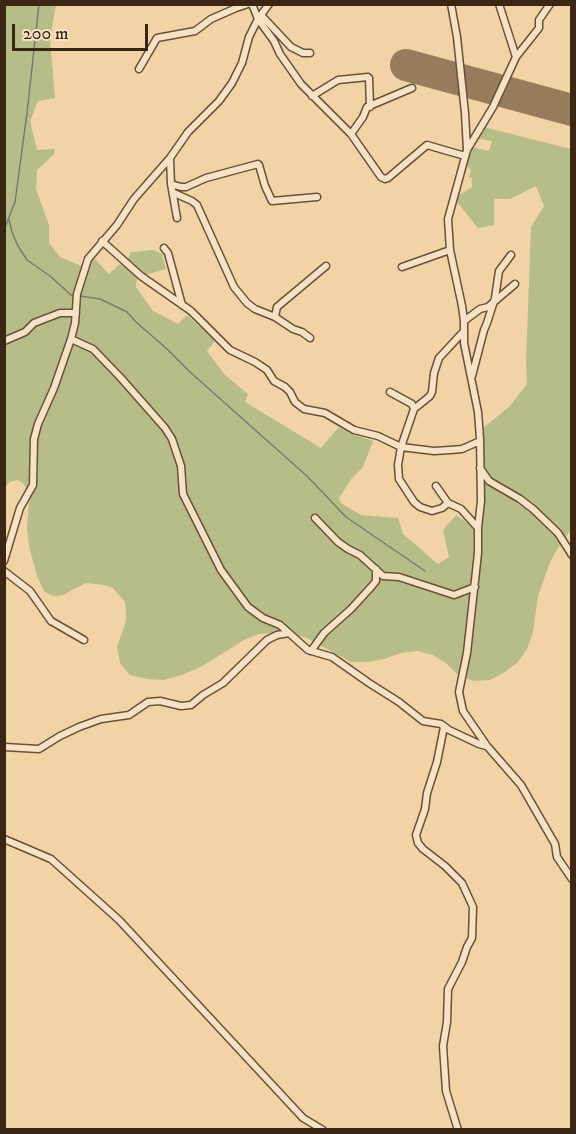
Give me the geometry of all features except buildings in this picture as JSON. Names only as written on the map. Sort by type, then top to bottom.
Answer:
[{"type":"street","points":[[139,69],[157,38],[195,31],[211,19],[250,4],[301,84],[351,134],[381,177],[388,178],[427,145],[466,153]]},
{"type":"street","points":[[5,556],[7,543],[20,508],[33,485],[33,447],[38,424],[54,388],[75,328],[76,297],[88,259],[117,225],[134,199],[170,158],[188,132],[219,100],[232,82],[242,63],[249,37],[269,4]]},
{"type":"street","points":[[451,4],[461,69],[466,153]]},
{"type":"street","points":[[499,4],[516,57]]},
{"type":"street","points":[[549,4],[539,20],[538,28],[516,57],[493,107],[466,153],[448,219],[450,250],[464,321],[464,343],[478,412],[480,441],[481,501],[478,553],[459,705],[486,746],[521,785],[555,844],[557,856],[572,879]]},
{"type":"street","points":[[260,17],[291,47],[303,53],[310,53]]},
{"type":"street","points":[[312,96],[338,80],[368,77],[370,107]]},
{"type":"street","points":[[351,134],[363,117],[366,108],[412,88]]},
{"type":"street","points":[[170,158],[171,183],[177,218]]},
{"type":"street","points":[[171,183],[186,187],[206,178],[258,164],[272,201],[317,198]]},
{"type":"street","points":[[174,193],[197,205],[234,287],[247,303],[255,309],[275,316],[310,338]]},
{"type":"street","points":[[102,241],[141,276],[182,305],[230,350],[267,370],[272,380],[285,387],[299,406],[324,413],[354,430],[378,436],[401,447],[434,451],[450,450],[462,449],[480,441]]},
{"type":"street","points":[[164,248],[168,253],[182,305]]},
{"type":"street","points":[[402,267],[450,250]]},
{"type":"street","points":[[471,380],[494,301],[499,271],[511,255]]},
{"type":"street","points":[[275,316],[277,307],[326,266]]},
{"type":"street","points":[[464,321],[478,310],[487,307],[515,284]]},
{"type":"street","points":[[4,341],[25,332],[34,322],[60,313],[76,313]]},
{"type":"street","points":[[448,503],[432,511],[420,507],[414,502],[399,479],[398,465],[401,447],[414,409],[432,392],[439,358],[464,332]]},
{"type":"street","points":[[71,339],[93,349],[165,428],[172,439],[180,464],[183,494],[223,573],[248,608],[263,618],[277,623],[304,647],[332,657],[423,721],[441,724],[486,746]]},
{"type":"street","points":[[390,392],[412,404],[414,409]]},
{"type":"street","points":[[480,467],[489,481],[533,509],[558,533],[572,555]]},
{"type":"street","points":[[436,486],[448,503],[461,509],[478,528]]},
{"type":"street","points":[[315,518],[338,542],[360,555],[382,576],[399,577],[454,595],[475,588]]},
{"type":"street","points":[[311,651],[324,633],[372,586],[376,579],[375,569]]},
{"type":"street","points":[[4,571],[30,591],[51,621],[84,640]]},
{"type":"street","points":[[4,747],[39,749],[79,727],[101,719],[129,715],[148,702],[160,701],[181,706],[191,705],[223,683],[267,640],[289,633]]},
{"type":"street","points":[[444,727],[425,809],[416,835],[423,849],[462,883],[473,907],[472,938],[448,989],[447,1022],[443,1046],[446,1091],[458,1130]]},
{"type":"street","points":[[4,839],[51,859],[118,921],[303,1118],[323,1130]]},
{"type":"green space","points":[[56,4],[50,40],[55,98],[38,101],[30,121],[37,150],[55,149],[54,154],[37,170],[36,189],[49,225],[49,243],[60,257],[86,268],[90,261],[95,259],[109,274],[120,264],[124,266],[131,252],[153,250],[162,254],[166,269],[137,277],[136,287],[153,311],[178,324],[187,315],[215,341],[207,351],[225,375],[248,394],[245,402],[321,448],[339,427],[373,441],[363,467],[352,478],[339,498],[341,503],[361,515],[398,518],[403,534],[438,564],[449,557],[443,530],[456,515],[469,524],[478,526],[482,429],[510,406],[527,384],[531,227],[544,206],[536,186],[510,199],[494,199],[494,225],[478,228],[457,202],[459,195],[472,187],[472,178],[469,177],[471,170],[466,165],[471,147],[489,151],[492,141],[475,138],[480,126],[571,149],[571,530],[550,562],[538,596],[533,632],[527,649],[517,663],[505,672],[490,680],[473,681],[458,675],[433,655],[418,651],[368,662],[351,662],[307,638],[275,633],[259,634],[244,640],[199,668],[181,675],[164,680],[147,679],[130,675],[120,663],[117,647],[126,621],[126,612],[125,602],[113,588],[86,583],[63,595],[53,596],[45,592],[37,576],[29,546],[28,492],[24,484],[18,480],[10,482],[5,487],[5,5]]},
{"type":"waterway","points":[[4,230],[15,202],[39,4]]},
{"type":"waterway","points":[[9,220],[18,246],[27,260],[75,296]]},
{"type":"waterway","points":[[80,296],[100,299],[127,312],[190,372],[308,477],[346,517],[425,571]]},
{"type":"runway","points":[[406,65],[572,110]]}]
